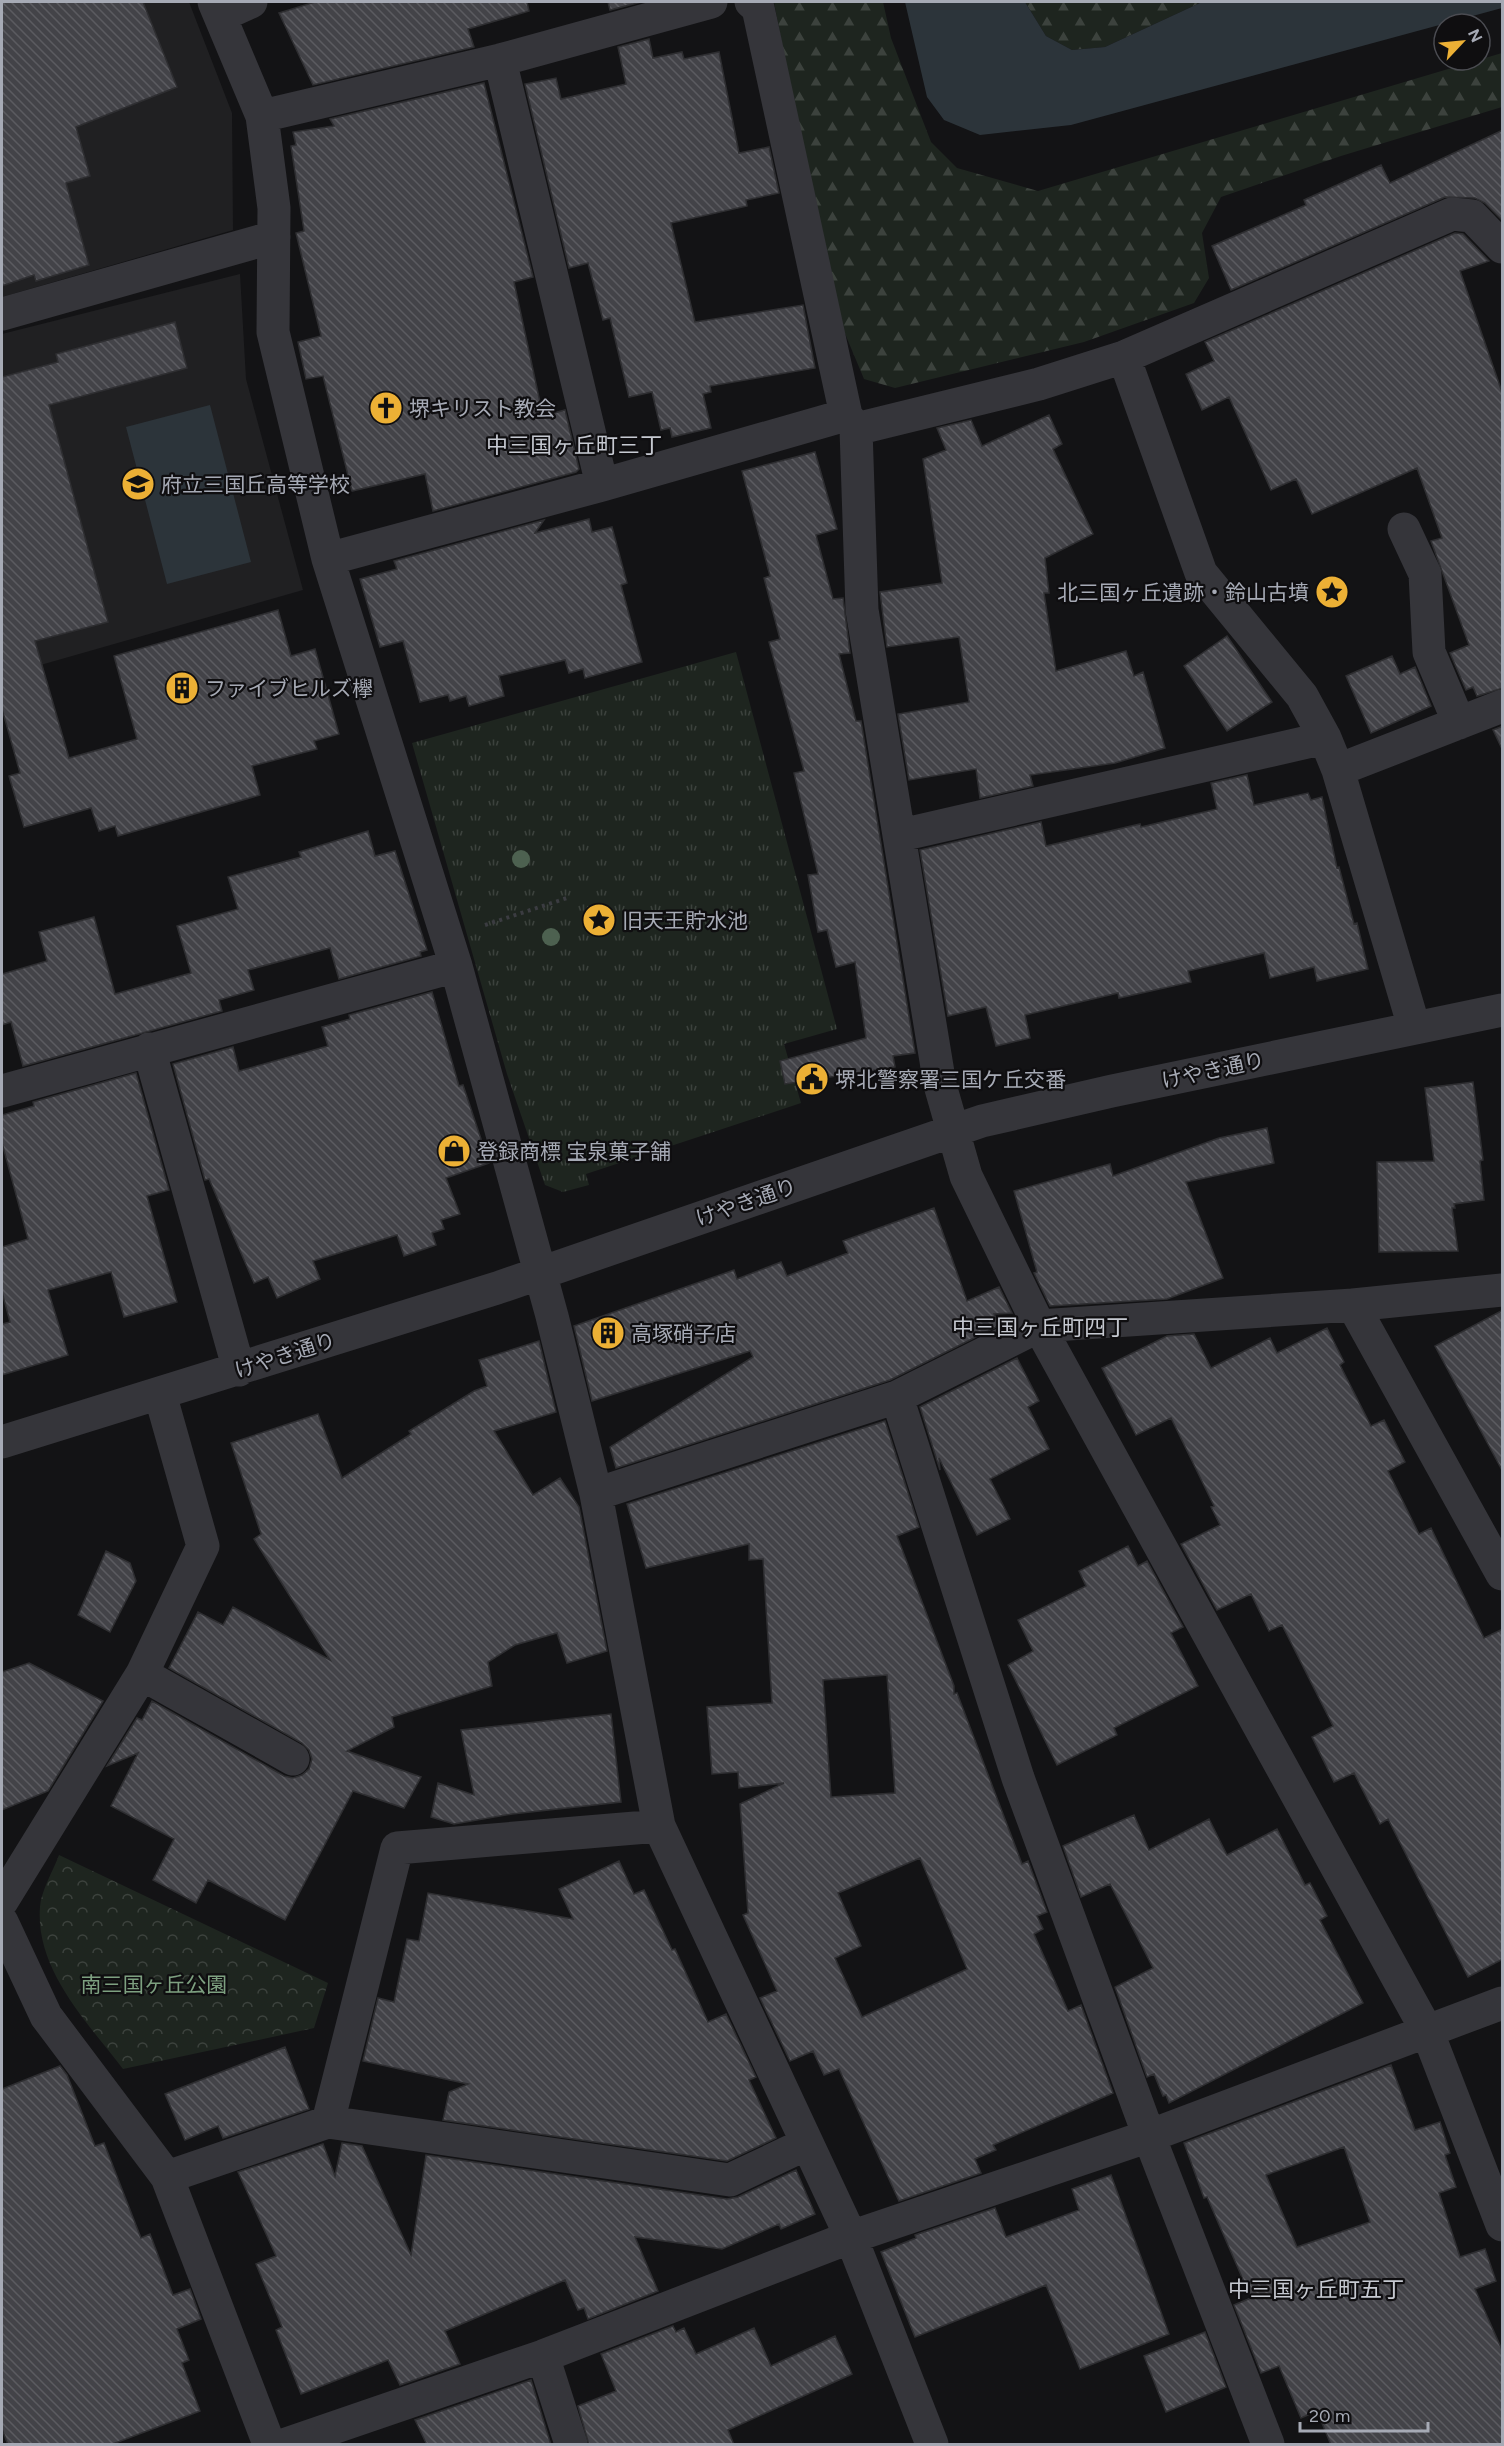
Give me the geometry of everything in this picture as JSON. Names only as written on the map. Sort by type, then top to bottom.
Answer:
[{"type":"street","points":[[251,2],[217,8],[262,116],[272,181],[273,332],[328,559],[456,966],[540,1273],[596,1494],[659,1826],[851,2237],[932,2445]]},
{"type":"street","points":[[262,116],[501,60],[711,2]]},
{"type":"street","points":[[751,2],[758,8],[851,422],[862,609],[901,835],[940,1085],[966,1176],[1039,1326],[1428,2032],[1503,2225]]},
{"type":"street","points":[[501,60],[602,485]]},
{"type":"street","points":[[328,559],[602,485],[851,422],[1039,384],[1124,357],[1452,214],[1472,216],[1503,247]]},
{"type":"street","points":[[2,314],[274,237]]},
{"type":"street","points":[[1124,357],[1201,573],[1302,696],[1325,738],[1338,770],[1413,1027]]},
{"type":"street","points":[[1404,528],[1425,574],[1429,652],[1459,723]]},
{"type":"street","points":[[1338,770],[1503,706]]},
{"type":"street","points":[[901,835],[1325,738]]},
{"type":"street","points":[[2,1091],[149,1048],[456,966]]},
{"type":"street","name":"けやき通り","points":[[2,1442],[239,1370],[540,1273],[982,1121],[1101,1093],[1503,1010]]},
{"type":"street","points":[[149,1048],[239,1370]]},
{"type":"street","points":[[596,1494],[897,1397],[1039,1326],[1353,1305],[1503,1290]]},
{"type":"street","points":[[1353,1305],[1503,1574]]},
{"type":"street","points":[[2,1901],[142,1674],[203,1546],[159,1394]]},
{"type":"street","points":[[897,1397],[1018,1778],[1149,2136],[1268,2445]]},
{"type":"street","points":[[142,1674],[293,1759]]},
{"type":"street","points":[[328,2122],[397,1848],[659,1826]]},
{"type":"street","points":[[2,1922],[46,2016],[167,2177],[269,2445]]},
{"type":"street","points":[[286,2445],[543,2356],[851,2237],[1149,2136],[1503,2003]]},
{"type":"street","points":[[167,2177],[328,2122],[730,2180],[806,2144]]},
{"type":"street","points":[[543,2356],[571,2445]]},
{"type":"path","points":[[515,915],[567,898]]},
{"type":"shaded area","points":[[2,2],[189,2],[232,113],[233,230],[2,297]]},
{"type":"shaded area","points":[[905,2],[1025,2],[1046,36],[1072,50],[1105,47],[1202,2],[1502,2],[1502,8],[1487,12],[1432,12],[1432,27],[1071,125],[980,135],[944,120],[927,97]]},
{"type":"shaded area","name":"府立三国丘高等学校","points":[[240,274],[246,379],[303,590],[2,676],[2,334]]},
{"type":"shaded area","points":[[210,405],[251,562],[167,584],[126,427]]},
{"type":"green space","points":[[774,2],[883,2],[891,38],[931,142],[957,168],[1038,191],[1438,72],[1492,72],[1492,56],[1502,53],[1502,107],[1341,156],[1221,197],[1202,233],[1209,278],[1194,303],[1084,342],[895,388],[864,379],[841,324],[827,278]]},
{"type":"green space","points":[[1025,2],[1202,2],[1105,47],[1072,50],[1046,36]]},
{"type":"green space","points":[[736,652],[837,1029],[784,1044],[801,1103],[586,1174],[589,1185],[563,1192],[545,1185],[507,1074],[412,743]]},
{"type":"green space","name":"南三国ヶ丘公園","points":[[59,1855],[328,1983],[314,2028],[123,2069],[66,1994],[46,1952],[41,1930],[40,1907],[45,1888]]},
{"type":"building","points":[[2,2],[143,2],[177,87],[76,127],[90,176],[66,183],[89,265],[36,281],[34,275],[2,286]]},
{"type":"building","points":[[315,2],[527,2],[529,11],[468,29],[474,47],[313,85],[279,13]]},
{"type":"building","points":[[608,2],[641,2],[610,10]]},
{"type":"building","points":[[649,39],[653,58],[682,52],[684,59],[719,52],[739,153],[769,147],[779,193],[746,200],[747,206],[671,223],[695,322],[803,305],[815,368],[710,386],[711,392],[703,394],[711,428],[672,437],[670,428],[661,430],[652,392],[629,397],[610,318],[603,320],[588,263],[569,268],[525,84],[556,78],[561,99],[626,84],[618,47]]},
{"type":"building","points":[[484,83],[533,277],[514,282],[543,416],[565,410],[579,469],[576,472],[433,511],[425,474],[352,491],[323,376],[306,379],[298,342],[321,336],[296,233],[304,231],[291,146],[296,145],[293,132],[334,126],[330,119]]},
{"type":"building","points":[[1503,130],[1503,221],[1485,203],[1475,198],[1445,197],[1231,290],[1212,246],[1306,205],[1304,200],[1381,165],[1390,183]]},
{"type":"building","points":[[1455,233],[1463,234],[1489,261],[1460,271],[1503,395],[1503,688],[1477,696],[1473,687],[1466,690],[1450,653],[1469,645],[1431,541],[1442,538],[1417,468],[1312,514],[1296,479],[1271,490],[1229,397],[1202,410],[1186,374],[1214,361],[1205,342]]},
{"type":"building","points":[[175,322],[187,368],[49,405],[108,622],[35,641],[69,758],[137,739],[114,656],[278,610],[291,656],[315,649],[339,734],[314,741],[317,749],[252,766],[260,795],[118,836],[115,826],[99,831],[91,808],[24,827],[9,776],[20,773],[2,709],[2,377],[58,362],[56,354]]},
{"type":"building","points":[[1049,415],[1062,444],[1053,449],[1093,534],[1045,558],[1049,593],[1044,593],[1056,671],[1126,651],[1134,676],[1143,672],[1165,748],[1115,763],[1030,775],[1033,786],[980,798],[976,769],[909,780],[898,714],[969,702],[959,637],[887,647],[880,592],[942,583],[923,459],[946,450],[937,428],[971,420],[982,446]]},
{"type":"building","points":[[815,452],[837,529],[816,535],[833,599],[843,598],[850,653],[839,654],[856,721],[861,721],[915,1053],[893,1056],[895,1067],[785,1084],[780,1061],[866,1038],[855,962],[836,967],[827,930],[818,932],[808,875],[818,874],[794,773],[804,771],[769,642],[780,639],[764,578],[770,576],[742,471]]},
{"type":"building","points":[[589,519],[592,532],[612,527],[627,583],[621,585],[642,662],[585,678],[583,669],[569,673],[565,660],[499,676],[504,696],[469,706],[466,696],[450,701],[448,695],[420,702],[403,641],[380,647],[360,579],[397,569],[394,561],[544,520],[535,533]]},
{"type":"building","points":[[1227,636],[1272,702],[1227,731],[1184,666]]},
{"type":"building","points":[[1392,656],[1400,674],[1415,667],[1431,706],[1371,733],[1346,676]]},
{"type":"building","points":[[1503,726],[1503,751],[1493,730]]},
{"type":"building","points":[[1247,775],[1254,805],[1308,793],[1311,800],[1322,797],[1337,868],[1339,867],[1354,924],[1357,923],[1368,969],[1317,981],[1314,967],[1270,978],[1264,953],[1188,971],[1191,982],[1119,998],[1118,993],[1025,1015],[1030,1038],[996,1046],[986,1007],[948,1016],[920,850],[1041,822],[1046,846],[1140,824],[1141,827],[1217,809],[1211,783]]},
{"type":"building","points":[[368,831],[375,856],[395,851],[427,950],[420,952],[421,956],[339,979],[330,948],[248,970],[254,990],[219,1000],[222,1011],[23,1066],[11,1022],[2,1025],[2,974],[47,961],[39,932],[94,917],[115,994],[191,973],[177,926],[238,909],[228,877],[301,857],[299,852]]},
{"type":"building","points":[[432,992],[459,1086],[463,1085],[489,1163],[446,1178],[460,1214],[441,1220],[444,1229],[432,1233],[436,1245],[404,1256],[397,1235],[313,1261],[320,1279],[277,1298],[268,1277],[254,1283],[209,1179],[205,1180],[173,1064],[233,1047],[239,1071],[328,1046],[322,1027],[350,1019],[349,1015]]},
{"type":"building","points":[[136,1073],[169,1190],[147,1196],[177,1302],[124,1317],[111,1272],[48,1290],[68,1355],[2,1375],[2,1324],[10,1322],[2,1292],[2,1247],[28,1239],[2,1143],[2,1115],[34,1106],[33,1102]]},
{"type":"building","points":[[1473,1082],[1483,1160],[1480,1161],[1484,1200],[1454,1204],[1455,1208],[1452,1208],[1458,1251],[1379,1252],[1377,1162],[1434,1161],[1425,1088]]},
{"type":"building","points":[[1267,1128],[1274,1163],[1186,1182],[1223,1278],[1167,1299],[1050,1306],[1034,1273],[1037,1272],[1014,1191],[1110,1164],[1113,1176],[1219,1138]]},
{"type":"building","points":[[934,1208],[967,1301],[999,1287],[1012,1313],[994,1314],[1000,1325],[890,1380],[616,1468],[610,1447],[753,1357],[750,1351],[592,1401],[574,1326],[734,1270],[737,1279],[781,1262],[787,1276],[848,1253],[843,1241]]},
{"type":"building","points":[[1503,1310],[1503,1472],[1435,1346]]},
{"type":"building","points":[[1327,1328],[1344,1362],[1340,1365],[1371,1426],[1384,1420],[1405,1462],[1388,1471],[1419,1534],[1431,1528],[1484,1638],[1503,1629],[1503,1959],[1468,1977],[1388,1819],[1380,1824],[1354,1773],[1334,1782],[1312,1737],[1333,1726],[1282,1625],[1269,1631],[1251,1594],[1217,1610],[1181,1544],[1220,1525],[1211,1507],[1214,1506],[1171,1418],[1136,1435],[1102,1368],[1167,1336],[1194,1334],[1211,1368],[1270,1338],[1277,1353]]},
{"type":"building","points":[[539,1341],[556,1412],[494,1431],[533,1495],[560,1478],[579,1507],[607,1651],[567,1663],[557,1633],[515,1645],[488,1662],[492,1686],[392,1717],[394,1727],[347,1751],[421,1777],[404,1808],[353,1791],[285,1920],[208,1880],[196,1903],[153,1880],[174,1839],[111,1806],[138,1753],[107,1766],[137,1718],[142,1720],[152,1701],[284,1776],[293,1778],[302,1775],[309,1769],[312,1759],[309,1750],[302,1743],[169,1668],[198,1612],[223,1625],[233,1607],[330,1660],[254,1539],[261,1534],[231,1443],[318,1414],[342,1478],[411,1434],[409,1431],[474,1391],[487,1386],[479,1360]]},
{"type":"building","points":[[1017,1358],[1039,1401],[1028,1407],[1049,1449],[990,1479],[1010,1519],[977,1535],[939,1458],[940,1470],[920,1407]]},
{"type":"building","points":[[885,1421],[919,1527],[897,1536],[954,1686],[954,1694],[957,1693],[1022,1864],[1028,1861],[1047,1912],[1037,1916],[1043,1929],[1034,1934],[1068,2011],[1081,2005],[1113,2093],[993,2145],[996,2150],[975,2159],[981,2173],[899,2201],[839,2069],[824,2075],[813,2051],[790,2061],[760,1998],[777,1991],[743,1915],[748,1913],[740,1804],[784,1783],[739,1788],[738,1772],[712,1774],[707,1707],[772,1703],[763,1559],[749,1560],[749,1544],[646,1568],[627,1504]],"holes":[[[887,1675],[895,1793],[831,1797],[823,1680]],[[920,1858],[967,1969],[862,2017],[835,1958],[861,1946],[838,1893]]]},
{"type":"building","points":[[1128,1546],[1138,1566],[1147,1561],[1183,1627],[1171,1633],[1198,1686],[1114,1728],[1117,1735],[1057,1765],[1008,1665],[1033,1651],[1018,1620],[1086,1586],[1079,1571]]},
{"type":"building","points":[[106,1551],[130,1563],[136,1581],[110,1632],[78,1615]]},
{"type":"building","points":[[29,1663],[103,1701],[48,1791],[2,1810],[2,1672]]},
{"type":"building","points":[[611,1714],[621,1802],[512,1814],[454,1824],[431,1817],[438,1783],[474,1795],[461,1730]]},
{"type":"building","points":[[1134,1815],[1149,1850],[1209,1819],[1227,1855],[1277,1829],[1305,1885],[1310,1883],[1327,1916],[1320,1920],[1363,2003],[1169,2103],[1166,2095],[1163,2096],[1154,2074],[1147,2077],[1115,1987],[1153,1968],[1110,1884],[1081,1897],[1063,1846]]},
{"type":"building","points":[[619,1861],[634,1894],[644,1890],[672,1950],[675,1949],[708,2022],[726,2014],[756,2077],[749,2080],[776,2138],[727,2161],[443,2120],[449,2092],[468,2084],[363,2061],[378,1998],[394,2002],[407,1939],[419,1941],[428,1893],[573,1919],[559,1889]]},
{"type":"building","points":[[285,2047],[309,2109],[223,2138],[218,2126],[185,2140],[165,2094]]},
{"type":"building","points":[[1391,2065],[1415,2130],[1440,2122],[1450,2153],[1445,2155],[1456,2187],[1439,2193],[1460,2257],[1485,2249],[1496,2281],[1475,2289],[1503,2352],[1503,2445],[1331,2445],[1317,2411],[1301,2418],[1279,2366],[1261,2373],[1234,2305],[1251,2298],[1207,2197],[1204,2198],[1184,2143]],"holes":[[[1344,2147],[1370,2222],[1297,2247],[1266,2175]]]},
{"type":"building","points":[[60,2066],[67,2075],[95,2146],[104,2143],[141,2238],[150,2234],[173,2295],[190,2289],[201,2319],[177,2329],[189,2360],[182,2363],[200,2411],[110,2445],[8,2445],[2,2429],[2,2089]]},
{"type":"building","points":[[342,2143],[362,2146],[411,2255],[426,2155],[727,2199],[738,2197],[796,2170],[815,2214],[781,2229],[779,2224],[722,2249],[635,2237],[658,2291],[588,2319],[584,2308],[578,2310],[565,2280],[445,2331],[460,2364],[400,2385],[388,2360],[301,2394],[276,2330],[282,2327],[256,2264],[276,2256],[238,2172],[323,2144],[335,2176]]},
{"type":"building","points":[[1111,2175],[1169,2334],[1080,2369],[1046,2285],[915,2337],[881,2252],[916,2238],[915,2235],[995,2208],[1006,2237],[1079,2210],[1072,2189]]},
{"type":"building","points":[[673,2326],[676,2332],[684,2328],[696,2354],[754,2328],[771,2366],[835,2336],[852,2374],[728,2430],[734,2445],[589,2445],[578,2406],[616,2391],[601,2354]]},
{"type":"building","points":[[1205,2332],[1226,2387],[1166,2412],[1144,2356]]},
{"type":"building","points":[[531,2380],[551,2445],[427,2445],[415,2420]]},
{"type":"place","name":"堺キリスト教会","points":[[386,408]]},
{"type":"place","name":"府立三国丘高等学校","points":[[138,484]]},
{"type":"place","name":"北三国ヶ丘遺跡・鈴山古墳","points":[[1332,592]]},
{"type":"place","name":"ファイブヒルズ欅","points":[[182,688]]},
{"type":"place","name":"旧天王貯水池","points":[[599,920]]},
{"type":"place","name":"堺北警察署三国ケ丘交番","points":[[812,1079]]},
{"type":"place","name":"登録商標 宝泉菓子舗","points":[[454,1151]]},
{"type":"place","name":"高塚硝子店","points":[[608,1333]]},
{"type":"district","name":"中三国ヶ丘町三丁","points":[[574,445]]},
{"type":"district","name":"中三国ヶ丘町四丁","points":[[1040,1327]]},
{"type":"district","name":"中三国ヶ丘町五丁","points":[[1316,2289]]}]
